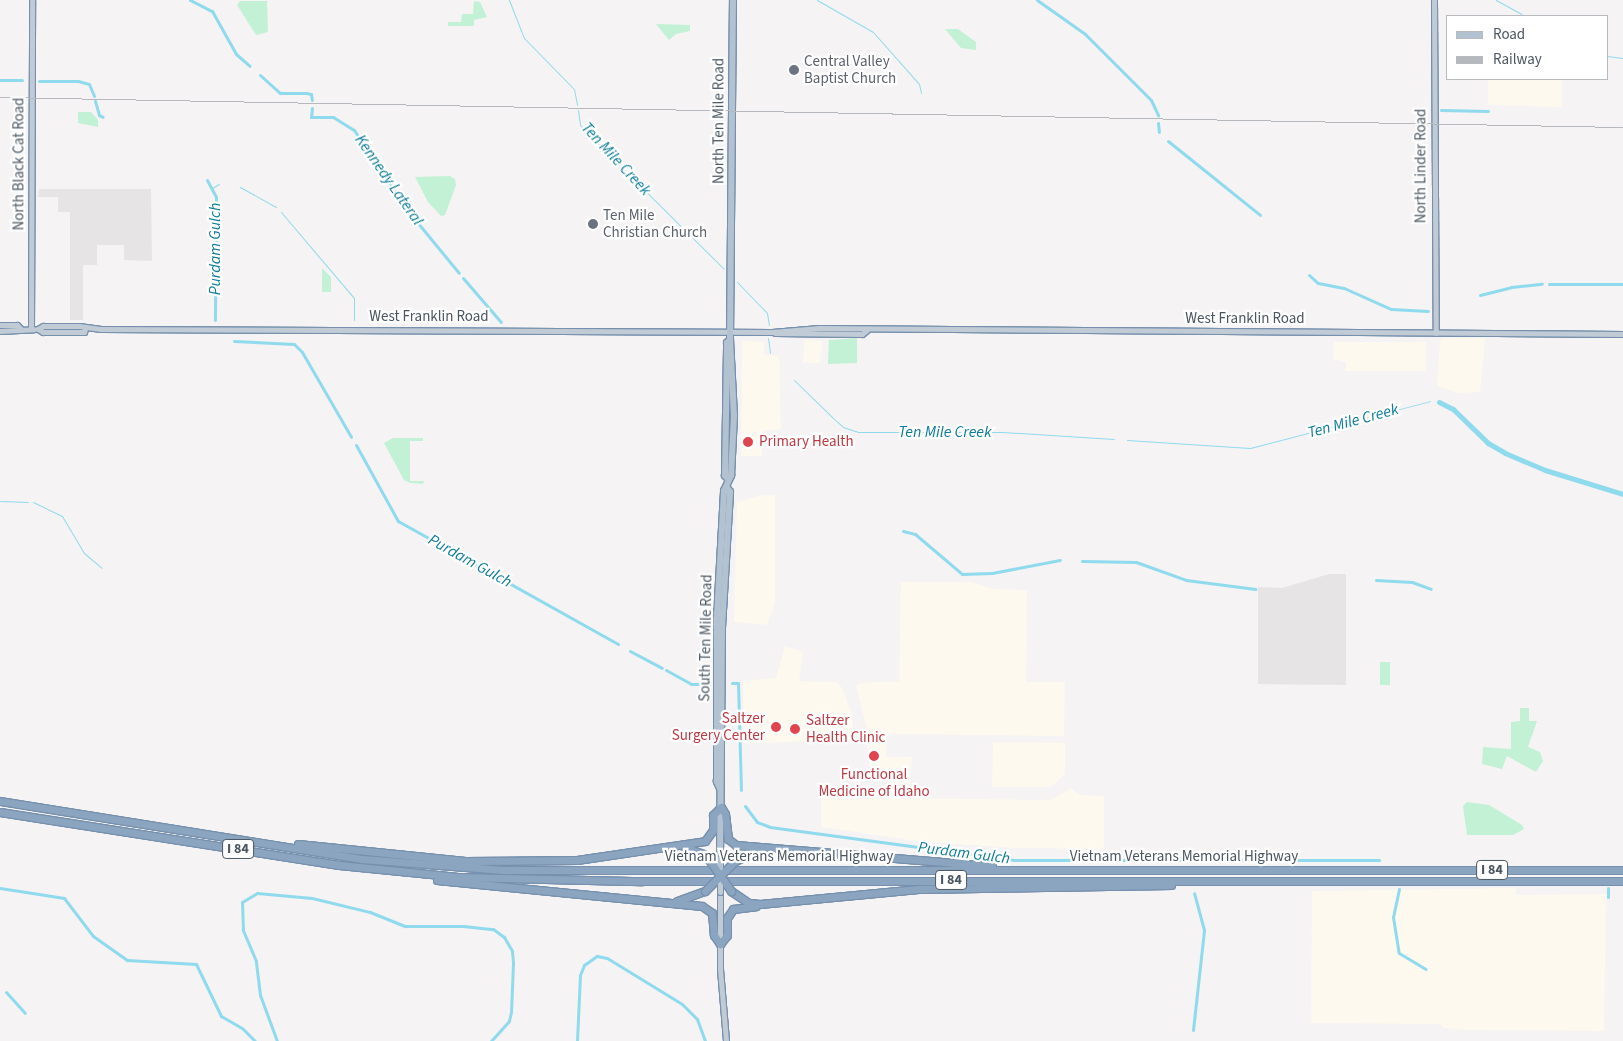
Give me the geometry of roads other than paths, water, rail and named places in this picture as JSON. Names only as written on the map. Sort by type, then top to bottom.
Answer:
[{"type":"highway","name":"Vietnam Veterans Memorial Highway","points":[[0,802],[356,858],[465,868],[1623,870]]},
{"type":"highway","points":[[183,831],[362,852],[465,861],[577,860],[672,848],[705,841],[713,830],[713,815],[721,807],[732,843],[775,849],[992,866],[1009,870]]},
{"type":"highway","name":"Vietnam Veterans Memorial Highway","points":[[0,812],[410,873],[642,881],[1623,880]]},
{"type":"highway","points":[[672,848],[692,848],[710,861],[731,890],[749,903],[771,904]]},
{"type":"highway","points":[[664,902],[688,899],[705,891],[735,861],[755,850],[775,849]]},
{"type":"highway","points":[[410,873],[485,886],[664,902],[708,908],[713,917],[714,935],[720,947]]},
{"type":"highway","points":[[720,947],[727,935],[727,918],[733,909],[771,904],[918,889],[1213,884],[1247,880]]},
{"type":"main road","name":"North Black Cat Road","points":[[31,329],[32,0]]},
{"type":"main road","name":"North Ten Mile Road","points":[[730,332],[733,0]]},
{"type":"main road","name":"North Linder Road","points":[[1434,0],[1436,333]]},
{"type":"main road","name":"West Franklin Road","points":[[0,325],[17,325],[21,329]]},
{"type":"main road","name":"West Franklin Road","points":[[0,331],[38,329],[52,326],[84,326],[85,329],[772,332],[855,329],[1623,334]]},
{"type":"main road","points":[[825,334],[855,329]]},
{"type":"main road","name":"West Franklin Road","points":[[772,332],[784,335],[862,334],[867,330]]},
{"type":"main road","name":"South Ten Mile Road","points":[[726,1041],[720,969],[720,788],[722,628],[730,492],[727,488],[728,479],[725,476],[727,343],[730,340],[730,332]]},
{"type":"waterway","name":"Kennedy Lateral","points":[[190,0],[212,11],[236,54],[250,66]]},
{"type":"waterway","name":"Ten Mile Creek","points":[[509,0],[524,38],[574,89],[577,105]]},
{"type":"waterway","points":[[817,0],[873,32],[919,84],[921,93]]},
{"type":"waterway","points":[[1037,0],[1085,34],[1151,100],[1158,115]]},
{"type":"waterway","points":[[1496,0],[1521,14]]},
{"type":"waterway","points":[[1608,56],[1623,58]]},
{"type":"waterway","name":"Kennedy Lateral","points":[[260,75],[280,93],[311,94],[312,100]]},
{"type":"waterway","points":[[0,80],[22,80]]},
{"type":"waterway","name":"Purdam Gulch","points":[[39,81],[78,81],[89,84],[94,96]]},
{"type":"waterway","name":"Purdam Gulch","points":[[95,101],[99,115],[103,117]]},
{"type":"waterway","name":"Kennedy Lateral","points":[[312,108],[311,117],[333,117],[354,130],[408,211],[459,273]]},
{"type":"waterway","name":"Ten Mile Creek","points":[[578,110],[580,125],[591,137],[724,269]]},
{"type":"waterway","points":[[1441,110],[1488,111]]},
{"type":"waterway","points":[[1158,123],[1159,132]]},
{"type":"waterway","points":[[1168,141],[1260,215]]},
{"type":"waterway","name":"Purdam Gulch","points":[[207,180],[216,197],[215,320]]},
{"type":"waterway","points":[[212,188],[219,184]]},
{"type":"waterway","points":[[240,187],[276,207]]},
{"type":"waterway","points":[[281,212],[354,298],[354,320]]},
{"type":"waterway","points":[[1309,275],[1318,283],[1344,288],[1391,309],[1428,311]]},
{"type":"waterway","name":"Kennedy Lateral","points":[[463,278],[501,322]]},
{"type":"waterway","name":"Ten Mile Creek","points":[[737,282],[767,313],[769,325]]},
{"type":"waterway","points":[[1480,295],[1511,287],[1542,284]]},
{"type":"waterway","points":[[1549,284],[1623,284]]},
{"type":"waterway","name":"Ten Mile Creek","points":[[768,338],[770,353]]},
{"type":"waterway","name":"Purdam Gulch","points":[[234,341],[294,344],[302,352],[351,437]]},
{"type":"waterway","name":"Ten Mile Creek","points":[[794,380],[843,427],[858,432],[1002,432],[1114,439]]},
{"type":"waterway","name":"Ten Mile Creek","points":[[1127,440],[1250,448],[1430,401]]},
{"type":"waterway","name":"Ten Mile Creek","points":[[1439,402],[1453,409],[1488,443],[1505,453],[1545,470],[1623,494]]},
{"type":"waterway","name":"Purdam Gulch","points":[[356,445],[398,521],[618,644]]},
{"type":"waterway","points":[[0,501],[28,502]]},
{"type":"waterway","points":[[33,502],[62,516],[84,553],[102,568]]},
{"type":"waterway","name":"Kennedy Lateral","points":[[903,531],[915,534],[962,574],[992,573],[1060,560]]},
{"type":"waterway","name":"Kennedy Lateral","points":[[1082,561],[1136,562],[1186,580],[1255,589]]},
{"type":"waterway","name":"Kennedy Lateral","points":[[1376,580],[1412,582],[1431,589]]},
{"type":"waterway","name":"Purdam Gulch","points":[[630,651],[662,668]]},
{"type":"waterway","name":"Purdam Gulch","points":[[666,670],[691,684],[709,684]]},
{"type":"waterway","name":"Purdam Gulch","points":[[732,683],[738,683],[741,790]]},
{"type":"waterway","name":"Purdam Gulch","points":[[745,806],[757,822],[770,827],[1013,860],[1379,860]]},
{"type":"waterway","points":[[0,888],[64,898],[93,936],[127,960],[196,964],[221,1016],[242,1028],[255,1041]]},
{"type":"waterway","name":"Kennedy Lateral","points":[[1608,888],[1608,897]]},
{"type":"waterway","points":[[1399,889],[1393,917],[1399,953],[1426,969]]},
{"type":"waterway","points":[[277,1041],[260,995],[256,961],[243,930],[242,902],[257,893],[312,898],[370,912],[405,926],[463,926],[493,929],[504,937],[512,951],[513,963],[509,1021],[491,1041]]},
{"type":"waterway","name":"Purdam Gulch","points":[[1193,1030],[1204,930],[1194,893]]},
{"type":"waterway","points":[[577,1041],[580,975],[584,965],[597,956],[607,958],[682,1004],[697,1019],[705,1041]]},
{"type":"waterway","points":[[6,992],[25,1013]]},
{"type":"railway","points":[[0,97],[1623,127]]},
{"type":"place","name":"Central Valley Baptist Church","points":[[794,70]]},
{"type":"place","name":"Ten Mile Christian Church","points":[[593,224]]},
{"type":"place","name":"Primary Health","points":[[748,442]]},
{"type":"place","name":"Saltzer Surgery Center","points":[[776,727]]},
{"type":"place","name":"Saltzer Health Clinic","points":[[795,729]]},
{"type":"place","name":"Functional Medicine of Idaho","points":[[874,756]]}]
